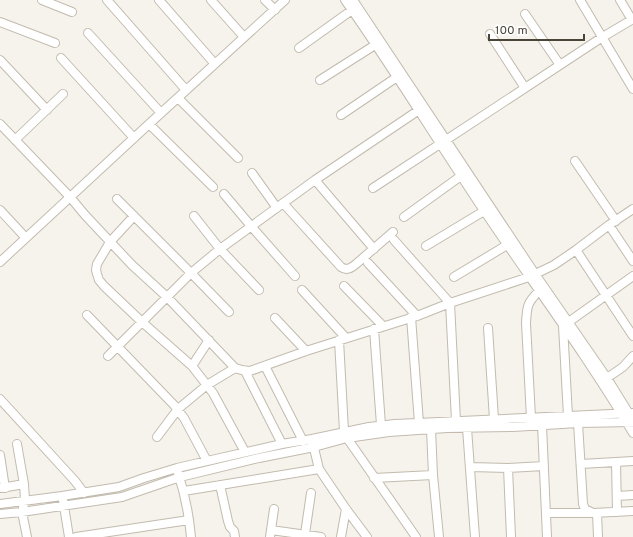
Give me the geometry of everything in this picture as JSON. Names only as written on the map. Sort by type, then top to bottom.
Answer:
[{"type":"street","points":[[42,0],[72,12]]},
{"type":"street","points":[[107,0],[186,90]]},
{"type":"street","points":[[159,0],[215,64]]},
{"type":"street","points":[[211,0],[244,37]]},
{"type":"street","points":[[265,0],[275,10]]},
{"type":"street","points":[[0,262],[285,0]]},
{"type":"street","points":[[345,0],[375,45],[399,75]]},
{"type":"street","points":[[353,0],[399,75],[464,174],[629,417]]},
{"type":"street","points":[[580,0],[633,89]]},
{"type":"street","points":[[373,188],[560,65],[632,20],[620,0]]},
{"type":"street","points":[[298,48],[352,10]]},
{"type":"street","points":[[525,14],[560,65]]},
{"type":"street","points":[[0,22],[55,43]]},
{"type":"street","points":[[88,33],[161,114]]},
{"type":"street","points":[[490,34],[525,88]]},
{"type":"street","points":[[320,80],[375,45]]},
{"type":"street","points":[[61,58],[134,138]]},
{"type":"street","points":[[0,60],[47,110]]},
{"type":"street","points":[[341,115],[399,75]]},
{"type":"street","points":[[15,140],[63,94]]},
{"type":"street","points":[[178,98],[238,158]]},
{"type":"street","points":[[108,356],[191,273],[220,249],[315,180],[421,109]]},
{"type":"street","points":[[0,124],[70,197],[132,265],[167,297],[235,368],[245,371],[250,371],[306,351],[414,317],[450,303],[532,276],[576,250],[633,209]]},
{"type":"street","points":[[149,124],[213,187]]},
{"type":"street","points":[[574,161],[633,260]]},
{"type":"street","points":[[252,173],[280,206],[344,269],[347,270],[351,268],[374,249],[394,236],[450,303],[456,421]]},
{"type":"street","points":[[464,174],[484,211],[532,276],[539,291],[607,378],[629,417],[633,433]]},
{"type":"street","points":[[404,217],[464,174]]},
{"type":"street","points":[[315,180],[374,249]]},
{"type":"street","points":[[224,194],[295,276]]},
{"type":"street","points":[[117,199],[229,312]]},
{"type":"street","points":[[0,210],[26,238]]},
{"type":"street","points":[[426,246],[484,211]]},
{"type":"street","points":[[134,216],[110,242],[97,264],[96,270],[99,280],[142,322],[192,366],[213,393],[245,452]]},
{"type":"street","points":[[194,216],[220,249],[259,290]]},
{"type":"street","points":[[454,277],[507,244]]},
{"type":"street","points":[[576,250],[633,336]]},
{"type":"street","points":[[368,263],[414,317],[419,423]]},
{"type":"street","points":[[566,324],[633,276]]},
{"type":"street","points":[[344,286],[383,326]]},
{"type":"street","points":[[302,290],[343,339],[346,435],[374,478],[416,537]]},
{"type":"street","points":[[531,418],[527,309],[531,299],[539,291]]},
{"type":"street","points":[[87,315],[178,409],[207,461]]},
{"type":"street","points":[[275,318],[306,351]]},
{"type":"street","points":[[566,324],[568,416]]},
{"type":"street","points":[[488,328],[494,419]]},
{"type":"street","points":[[374,329],[381,425]]},
{"type":"street","points":[[192,366],[209,340]]},
{"type":"street","points":[[607,378],[623,367],[633,356]]},
{"type":"street","points":[[265,366],[303,440]]},
{"type":"street","points":[[157,437],[178,409],[207,385],[235,368]]},
{"type":"street","points":[[245,371],[282,444]]},
{"type":"street","points":[[0,399],[84,492]]},
{"type":"street","points":[[0,514],[63,506],[122,496],[180,477],[259,458],[381,425],[568,416],[629,417]]},
{"type":"street","points":[[346,435],[447,428],[578,423],[629,417]]},
{"type":"street","points":[[578,423],[583,504],[585,509],[595,513]]},
{"type":"street","points":[[542,425],[547,537]]},
{"type":"street","points":[[467,428],[475,537]]},
{"type":"street","points":[[431,429],[433,474],[439,537]]},
{"type":"street","points":[[0,504],[119,487],[177,468],[245,452],[303,440],[313,443]]},
{"type":"street","points":[[313,443],[319,469],[367,537]]},
{"type":"street","points":[[17,444],[24,484],[25,500],[22,512],[27,537]]},
{"type":"street","points":[[0,455],[2,488],[24,484]]},
{"type":"street","points":[[581,464],[633,461]]},
{"type":"street","points":[[616,462],[617,512]]},
{"type":"street","points":[[470,468],[544,466]]},
{"type":"street","points":[[177,468],[184,491],[191,537]]},
{"type":"street","points":[[508,468],[511,537]]},
{"type":"street","points":[[184,491],[319,469]]},
{"type":"street","points":[[374,478],[433,474]]},
{"type":"street","points":[[220,486],[228,521],[230,527],[234,531],[235,537]]},
{"type":"street","points":[[305,534],[311,493]]},
{"type":"street","points":[[617,496],[633,495]]},
{"type":"street","points":[[62,496],[69,537]]},
{"type":"street","points":[[341,537],[346,508]]},
{"type":"street","points":[[274,509],[270,533],[305,534],[321,537]]},
{"type":"street","points":[[546,513],[633,511]]},
{"type":"street","points":[[595,513],[598,537]]},
{"type":"street","points":[[76,537],[189,520]]}]
